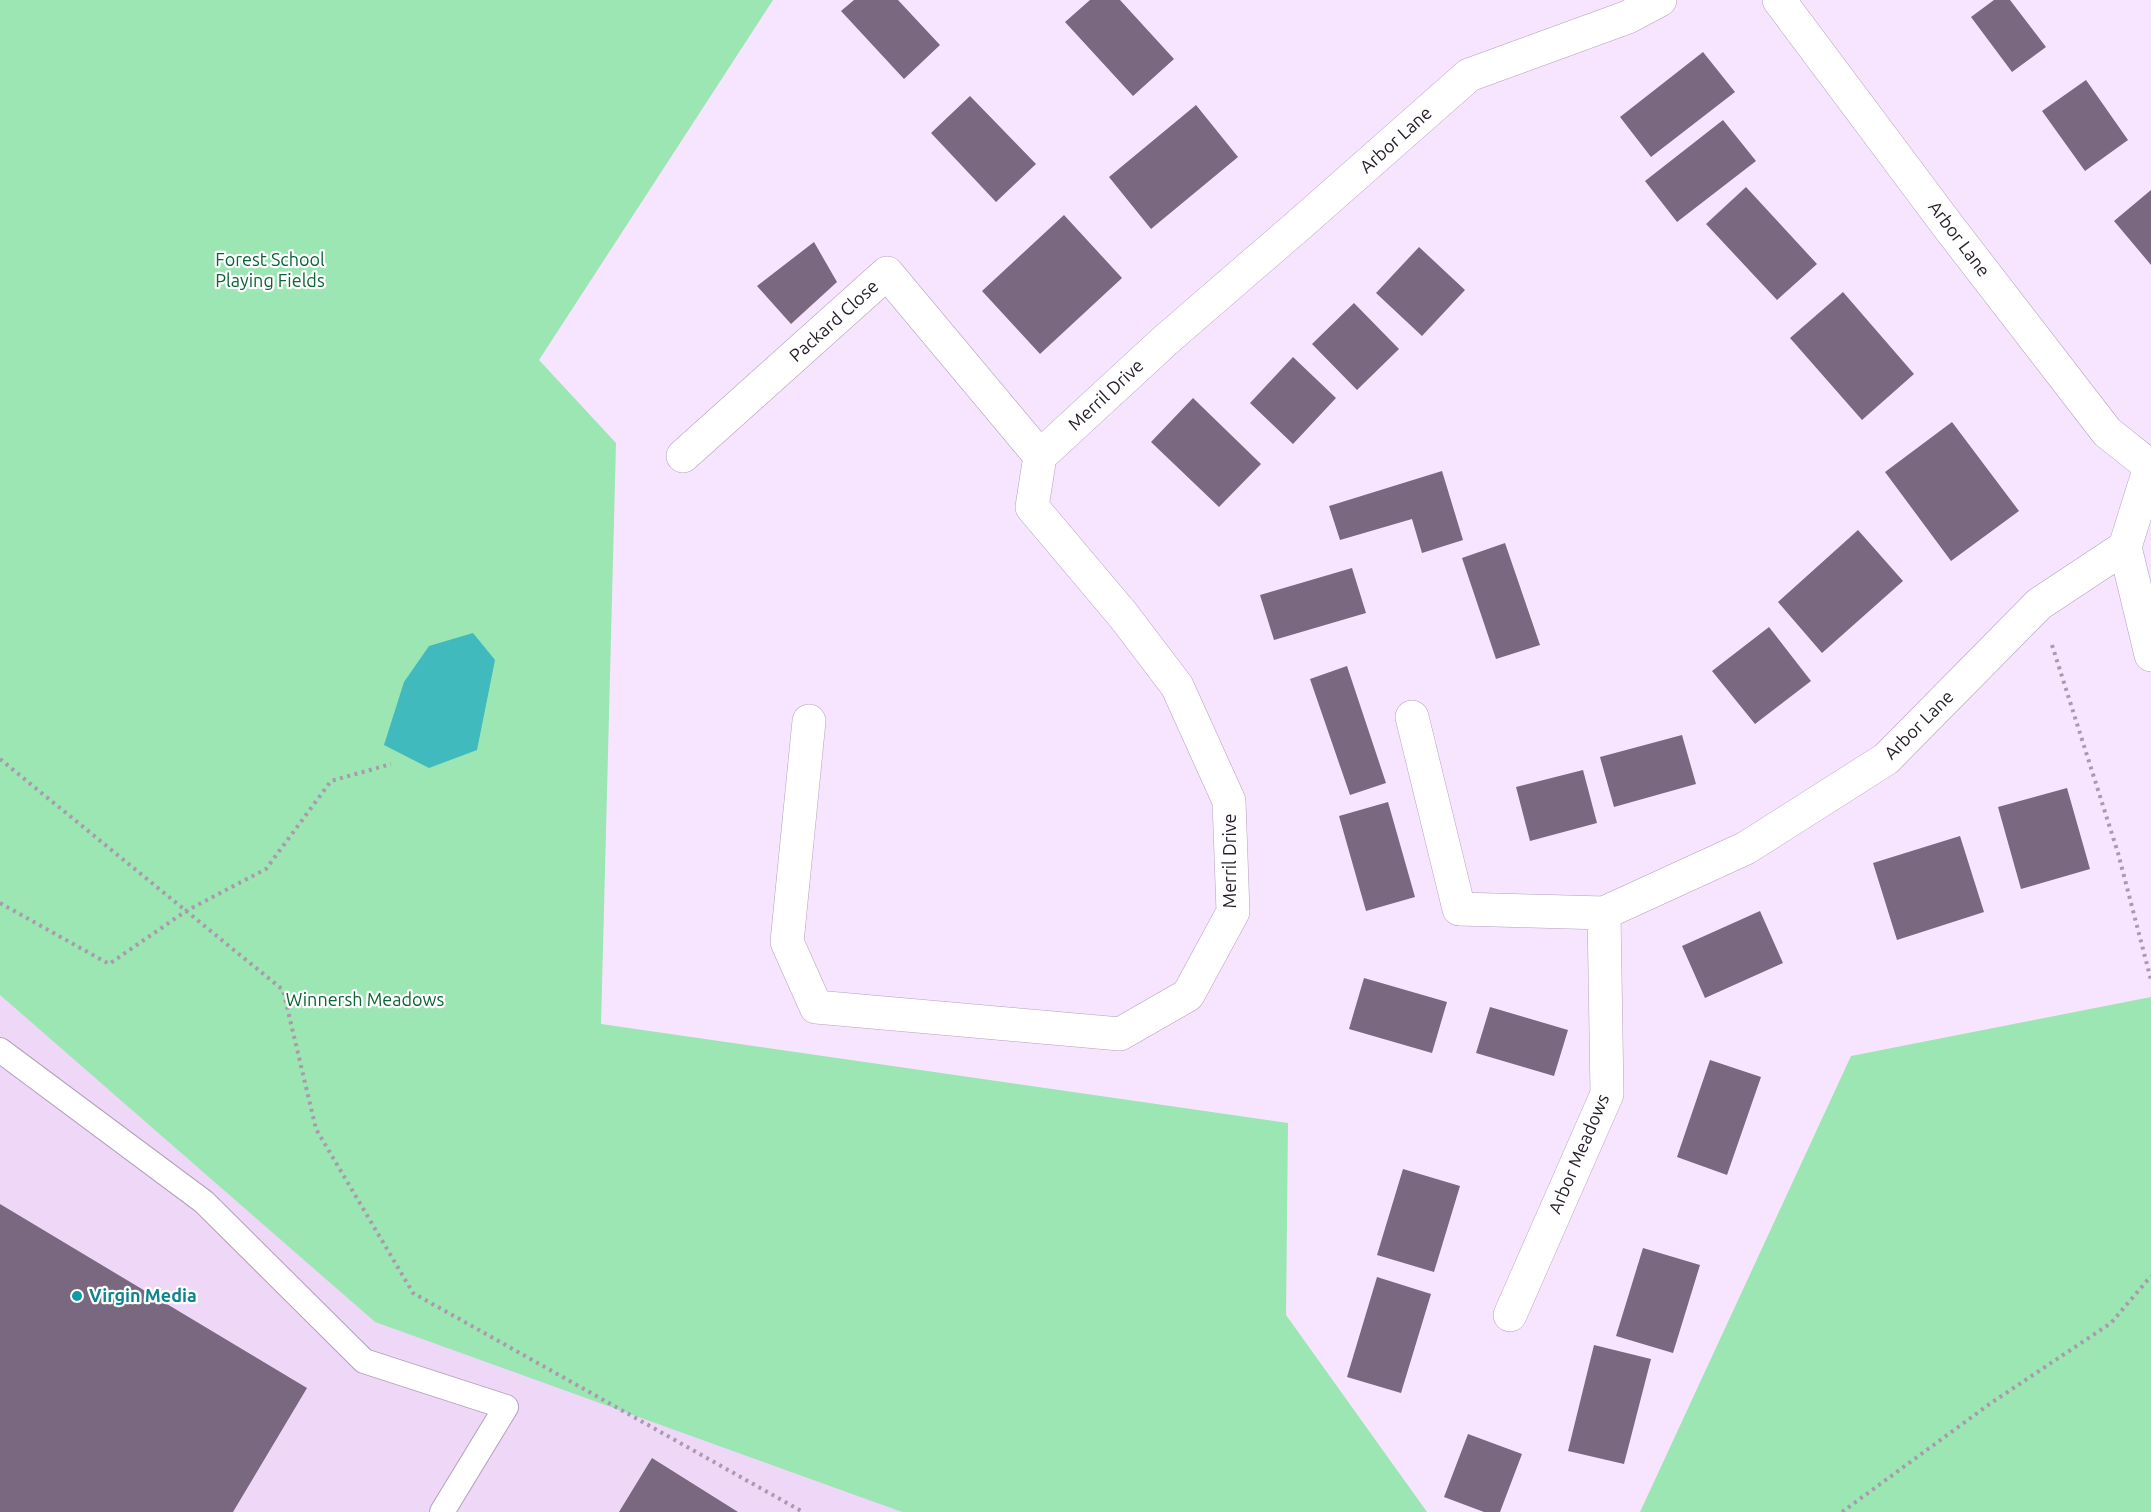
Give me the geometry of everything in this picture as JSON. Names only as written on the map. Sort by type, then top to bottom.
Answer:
[{"type":"street","name":"Arbor Lane","points":[[1168,338],[1469,75],[1628,17],[1660,0]]},
{"type":"street","name":"Arbor Lane","points":[[1604,913],[1746,848],[1886,759],[2039,604],[2125,547],[2151,467],[2107,432],[1948,226],[1779,0]]},
{"type":"street","name":"Packard Close","points":[[683,456],[887,273],[1040,456]]},
{"type":"street","name":"Merril Drive","points":[[809,721],[787,942],[816,1007],[1120,1034],[1188,994],[1233,912],[1229,801],[1177,687],[1123,615],[1032,507],[1040,456],[1168,338]]},
{"type":"street","points":[[2125,547],[2151,655]]},
{"type":"street","points":[[1412,717],[1459,909],[1604,913]]},
{"type":"street","name":"Arbor Meadows","points":[[1510,1315],[1607,1094],[1604,913]]},
{"type":"lane","points":[[0,1050],[204,1202],[364,1361],[506,1407],[442,1512]]},
{"type":"path","points":[[2039,604],[2118,853],[2151,980]]},
{"type":"path","points":[[0,759],[283,990],[316,1130],[413,1293],[803,1512]]},
{"type":"path","points":[[0,903],[109,964],[186,911],[266,869],[331,781],[391,764]]},
{"type":"path","points":[[1842,1512],[1991,1403],[2111,1323],[2151,1276]]},
{"type":"shaded area","points":[[473,633],[495,660],[477,750],[429,768],[384,745],[404,682],[429,646]]},
{"type":"shaded area","points":[[0,995],[375,1322],[902,1512],[0,1512]]},
{"type":"green space","name":"Winnersh Meadows","points":[[0,0],[773,0],[539,360],[616,443],[601,1024],[1288,1123],[1286,1315],[1427,1512],[902,1512],[375,1322],[0,995]]},
{"type":"green space","points":[[2151,997],[2151,1512],[1640,1512],[1851,1056]]},
{"type":"building","points":[[854,0],[898,0],[940,45],[904,79],[841,11]]},
{"type":"building","points":[[1090,0],[1120,0],[1174,59],[1133,96],[1065,22]]},
{"type":"building","points":[[1994,0],[2010,0],[2046,47],[2012,72],[1971,17]]},
{"type":"building","points":[[1703,52],[1735,92],[1651,157],[1620,117]]},
{"type":"building","points":[[2086,80],[2128,140],[2085,171],[2042,111]]},
{"type":"building","points":[[970,96],[1036,164],[996,202],[931,133]]},
{"type":"building","points":[[1196,105],[1238,157],[1151,229],[1109,177]]},
{"type":"building","points":[[1723,120],[1756,161],[1677,222],[1645,181]]},
{"type":"building","points":[[1746,187],[1817,264],[1777,300],[1706,224]]},
{"type":"building","points":[[2151,190],[2151,265],[2114,221]]},
{"type":"building","points":[[1064,215],[1122,278],[1040,354],[982,291]]},
{"type":"building","points":[[814,242],[837,282],[791,324],[757,286]]},
{"type":"building","points":[[1419,247],[1465,290],[1422,336],[1376,293]]},
{"type":"building","points":[[1843,292],[1914,374],[1862,420],[1790,338]]},
{"type":"building","points":[[1354,303],[1399,349],[1357,390],[1312,344]]},
{"type":"building","points":[[1293,357],[1336,398],[1293,444],[1250,403]]},
{"type":"building","points":[[1193,398],[1261,464],[1219,507],[1151,442]]},
{"type":"building","points":[[1952,422],[2019,511],[1951,561],[1885,472]]},
{"type":"building","points":[[1442,471],[1463,540],[1422,553],[1412,519],[1340,540],[1329,506]]},
{"type":"building","points":[[1858,530],[1903,581],[1822,653],[1778,602]]},
{"type":"building","points":[[1505,543],[1540,645],[1496,659],[1462,558]]},
{"type":"building","points":[[1352,568],[1366,613],[1274,640],[1260,595]]},
{"type":"building","points":[[1769,627],[1811,681],[1755,724],[1712,671]]},
{"type":"building","points":[[1347,666],[1386,783],[1350,795],[1310,679]]},
{"type":"building","points":[[1682,735],[1696,784],[1614,807],[1600,757]]},
{"type":"building","points":[[1583,770],[1597,823],[1530,841],[1516,787]]},
{"type":"building","points":[[2067,788],[2090,869],[2021,889],[1998,807]]},
{"type":"building","points":[[1388,802],[1415,897],[1366,911],[1339,816]]},
{"type":"building","points":[[1960,836],[1984,912],[1897,940],[1873,863]]},
{"type":"building","points":[[1760,911],[1783,963],[1705,998],[1682,946]]},
{"type":"building","points":[[1364,978],[1447,1002],[1432,1053],[1349,1029]]},
{"type":"building","points":[[1490,1007],[1568,1030],[1554,1076],[1476,1053]]},
{"type":"building","points":[[1710,1060],[1761,1077],[1727,1175],[1677,1157]]},
{"type":"building","points":[[1403,1169],[1460,1186],[1434,1272],[1377,1255]]},
{"type":"building","name":"Virgin Media","points":[[0,1204],[307,1388],[233,1512],[0,1512]]},
{"type":"building","points":[[1643,1248],[1700,1265],[1673,1353],[1616,1336]]},
{"type":"building","points":[[1377,1277],[1431,1294],[1401,1393],[1347,1377]]},
{"type":"building","points":[[1594,1345],[1651,1359],[1624,1464],[1568,1451]]},
{"type":"building","points":[[1468,1434],[1522,1454],[1500,1512],[1484,1512],[1444,1497]]},
{"type":"building","points":[[652,1458],[738,1512],[619,1512]]},
{"type":"place","name":"Virgin Media","points":[[77,1296]]},
{"type":"park label","name":"Forest School Playing Fields","points":[[270,270]]}]
